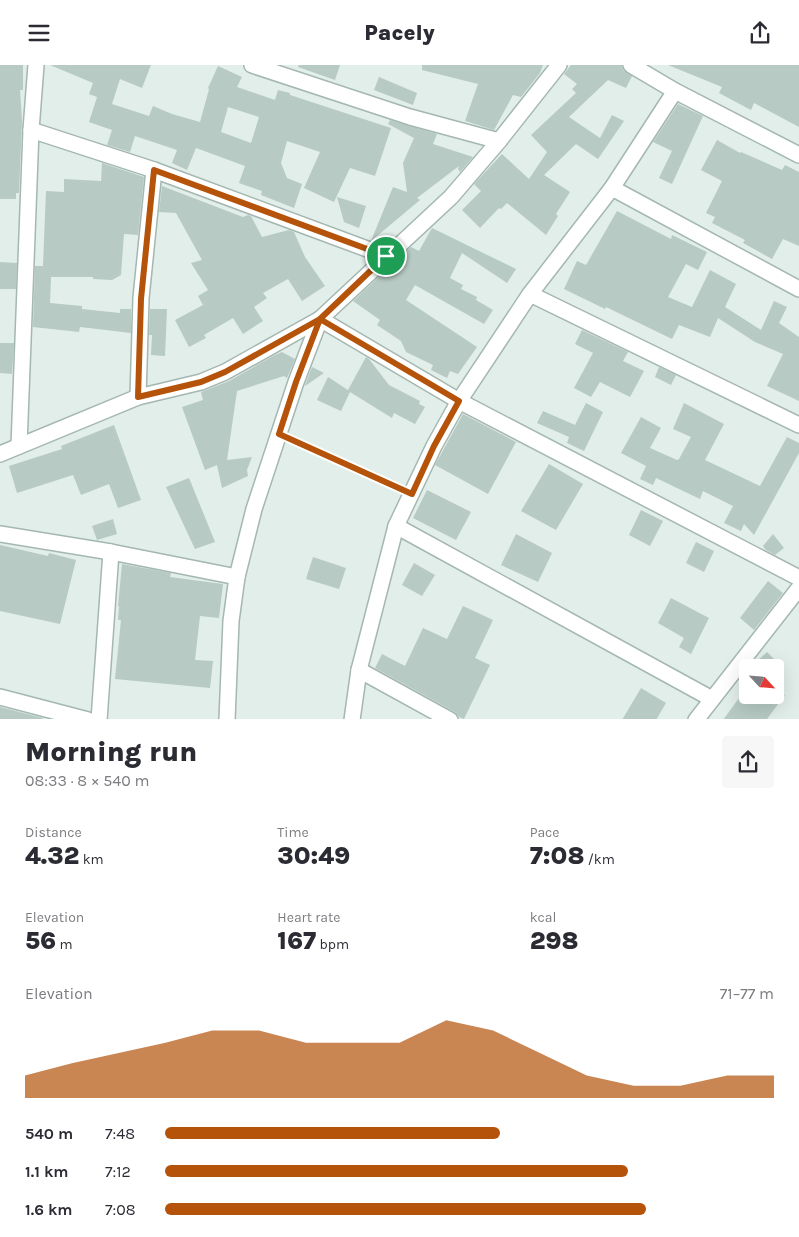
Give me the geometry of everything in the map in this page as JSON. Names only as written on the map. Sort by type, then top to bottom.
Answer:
[{"type":"street","points":[[19,446],[31,130],[36,65]]},
{"type":"street","points":[[252,65],[410,117],[499,141]]},
{"type":"street","points":[[0,454],[138,397],[201,382],[225,372],[320,319],[450,197],[499,141],[559,65]]},
{"type":"street","points":[[631,65],[675,91],[799,155]]},
{"type":"street","points":[[352,719],[359,670],[396,526],[434,446],[459,401],[530,294],[612,188],[675,91]]},
{"type":"street","points":[[31,130],[154,170],[386,256]]},
{"type":"street","points":[[138,397],[141,299],[154,170]]},
{"type":"street","points":[[612,188],[799,289]]},
{"type":"street","points":[[530,294],[799,425]]},
{"type":"street","points":[[320,319],[459,401],[799,578]]},
{"type":"street","points":[[227,719],[231,621],[237,577],[254,509],[296,382],[320,319]]},
{"type":"street","points":[[396,526],[712,699]]},
{"type":"street","points":[[0,534],[111,552],[237,577]]},
{"type":"street","points":[[99,719],[111,552]]},
{"type":"street","points":[[696,719],[799,588]]},
{"type":"street","points":[[359,670],[450,719]]},
{"type":"street","points":[[0,697],[88,719]]},
{"type":"path","points":[[279,434],[412,494]]},
{"type":"building","points":[[0,65],[23,65],[23,90],[20,90],[22,121],[19,193],[16,193],[16,199],[0,199]]},
{"type":"building","points":[[50,65],[151,65],[142,88],[120,79],[112,104],[149,116],[153,106],[200,122],[208,88],[218,66],[242,77],[237,87],[275,100],[278,90],[290,93],[290,95],[391,128],[375,176],[350,168],[334,202],[304,188],[320,152],[287,141],[281,163],[287,178],[302,184],[294,208],[261,195],[262,191],[239,183],[245,166],[196,148],[187,170],[172,163],[177,150],[135,136],[130,152],[107,145],[112,130],[89,122],[97,97],[89,94],[93,83]],"holes":[[[228,107],[259,117],[251,143],[221,132]]]},
{"type":"building","points":[[299,65],[340,65],[335,80],[298,67]]},
{"type":"building","points":[[422,65],[543,65],[540,73],[521,97],[513,95],[494,130],[465,121],[478,84],[422,70]]},
{"type":"building","points":[[571,65],[622,65],[623,70],[632,76],[626,88],[608,80],[569,117],[600,138],[612,115],[624,121],[598,159],[576,144],[544,175],[570,192],[556,214],[558,216],[546,235],[507,203],[501,209],[499,208],[480,228],[462,210],[481,191],[474,184],[502,154],[529,179],[547,152],[531,135],[576,93],[572,89],[577,84],[564,74]]},
{"type":"building","points":[[668,65],[799,65],[799,127],[754,103],[751,110],[719,93],[722,87]]},
{"type":"building","points":[[379,77],[417,93],[413,105],[374,90]]},
{"type":"building","points":[[678,104],[703,116],[672,184],[659,178],[672,151],[653,142]]},
{"type":"building","points":[[390,120],[437,134],[433,144],[473,157],[460,172],[459,166],[417,198],[420,200],[371,241],[393,187],[407,192],[403,163],[414,138],[388,124]]},
{"type":"building","points":[[717,140],[740,153],[782,170],[785,165],[799,172],[799,246],[783,239],[772,259],[743,243],[745,240],[712,223],[715,217],[706,213],[722,181],[701,170]]},
{"type":"building","points":[[102,163],[144,177],[138,235],[124,234],[121,275],[112,280],[93,279],[93,277],[51,277],[50,303],[82,306],[82,309],[120,313],[120,309],[131,309],[131,333],[80,327],[79,332],[33,327],[35,266],[43,266],[46,191],[64,192],[64,179],[101,181]]},
{"type":"building","points":[[162,186],[243,217],[251,216],[262,237],[289,230],[294,232],[305,257],[325,286],[302,301],[288,279],[263,293],[267,298],[254,307],[263,321],[243,334],[233,318],[204,335],[206,338],[189,347],[175,320],[203,305],[198,296],[208,290],[191,263],[202,260],[176,213],[159,212]]},
{"type":"building","points":[[337,197],[366,206],[359,228],[344,222]]},
{"type":"building","points":[[617,211],[671,239],[672,235],[707,252],[698,270],[686,264],[668,297],[692,307],[710,270],[736,284],[725,307],[761,330],[774,301],[787,307],[779,323],[799,337],[799,401],[767,386],[783,354],[755,342],[718,318],[710,337],[679,325],[672,339],[564,289],[577,261],[586,265]]},
{"type":"building","points":[[432,228],[516,269],[507,283],[462,253],[450,278],[463,285],[461,289],[477,297],[476,300],[493,310],[484,324],[415,285],[406,300],[477,347],[458,374],[450,371],[447,378],[431,370],[433,365],[406,352],[401,341],[377,325],[380,320],[353,301],[411,247],[419,251]]},
{"type":"building","points":[[0,262],[17,263],[16,289],[0,289]]},
{"type":"building","points":[[150,309],[167,309],[165,356],[151,355],[152,335],[149,335]]},
{"type":"building","points":[[582,330],[628,352],[623,361],[644,371],[630,397],[600,382],[591,397],[574,388],[593,353],[575,344]]},
{"type":"building","points":[[0,343],[14,343],[12,374],[0,373]]},
{"type":"building","points":[[282,352],[295,359],[287,378],[284,376],[237,391],[227,460],[252,457],[247,470],[248,476],[222,488],[217,465],[205,470],[182,407],[203,400],[201,392],[229,381]]},
{"type":"building","points":[[366,357],[389,385],[420,401],[419,404],[425,407],[415,424],[394,413],[392,418],[350,392],[341,411],[317,400],[328,377],[348,390]]},
{"type":"building","points":[[312,367],[324,373],[305,386],[305,385]]},
{"type":"building","points":[[659,367],[676,375],[671,385],[655,377]]},
{"type":"building","points":[[586,403],[603,412],[584,451],[567,443],[569,437],[537,423],[543,411],[575,425]]},
{"type":"building","points":[[684,403],[724,424],[705,460],[760,486],[787,437],[799,443],[799,453],[754,535],[744,524],[741,531],[724,523],[733,506],[703,491],[700,499],[656,478],[653,485],[640,479],[646,466],[621,453],[641,417],[661,428],[650,448],[677,460],[679,459],[691,437],[673,429]]},
{"type":"building","points":[[463,414],[516,442],[488,494],[435,465]]},
{"type":"building","points":[[114,425],[141,500],[118,508],[109,484],[81,495],[73,475],[17,493],[9,466],[62,449],[61,446]]},
{"type":"building","points":[[549,464],[583,484],[556,530],[521,511]]},
{"type":"building","points":[[189,478],[215,542],[195,549],[166,487]]},
{"type":"building","points":[[427,490],[471,512],[456,540],[413,518]]},
{"type":"building","points":[[641,510],[663,521],[650,546],[629,535]]},
{"type":"building","points":[[113,519],[117,534],[97,540],[92,526]]},
{"type":"building","points":[[516,534],[552,553],[538,582],[501,565]]},
{"type":"building","points":[[773,534],[784,548],[775,555],[763,546]]},
{"type":"building","points":[[696,542],[714,551],[704,572],[686,563]]},
{"type":"building","points":[[0,545],[48,556],[49,553],[76,560],[60,624],[0,611]]},
{"type":"building","points":[[313,557],[346,568],[339,589],[306,579]]},
{"type":"building","points":[[414,563],[435,575],[422,596],[402,585]]},
{"type":"building","points":[[122,564],[171,573],[170,577],[223,584],[219,618],[200,616],[195,660],[213,661],[210,688],[115,679],[121,620],[118,620],[118,606]]},
{"type":"building","points":[[768,581],[783,593],[754,630],[740,618]]},
{"type":"building","points":[[671,598],[709,618],[691,654],[679,647],[684,638],[658,623]]},
{"type":"building","points":[[463,606],[493,620],[475,658],[490,665],[464,719],[455,712],[375,668],[382,654],[405,666],[423,628],[447,639]]},
{"type":"building","points":[[767,652],[774,659],[760,659]]},
{"type":"building","points":[[641,688],[666,703],[657,719],[623,719]]},
{"type":"building","points":[[739,698],[739,704],[778,704],[767,719],[724,719]]},
{"type":"building","points":[[0,707],[43,718],[42,719],[0,719]]},
{"type":"route","points":[[386,256],[154,170],[141,299],[138,397],[201,382],[225,372],[320,319],[459,401],[434,446],[412,494],[279,434],[320,319],[386,256]]}]
